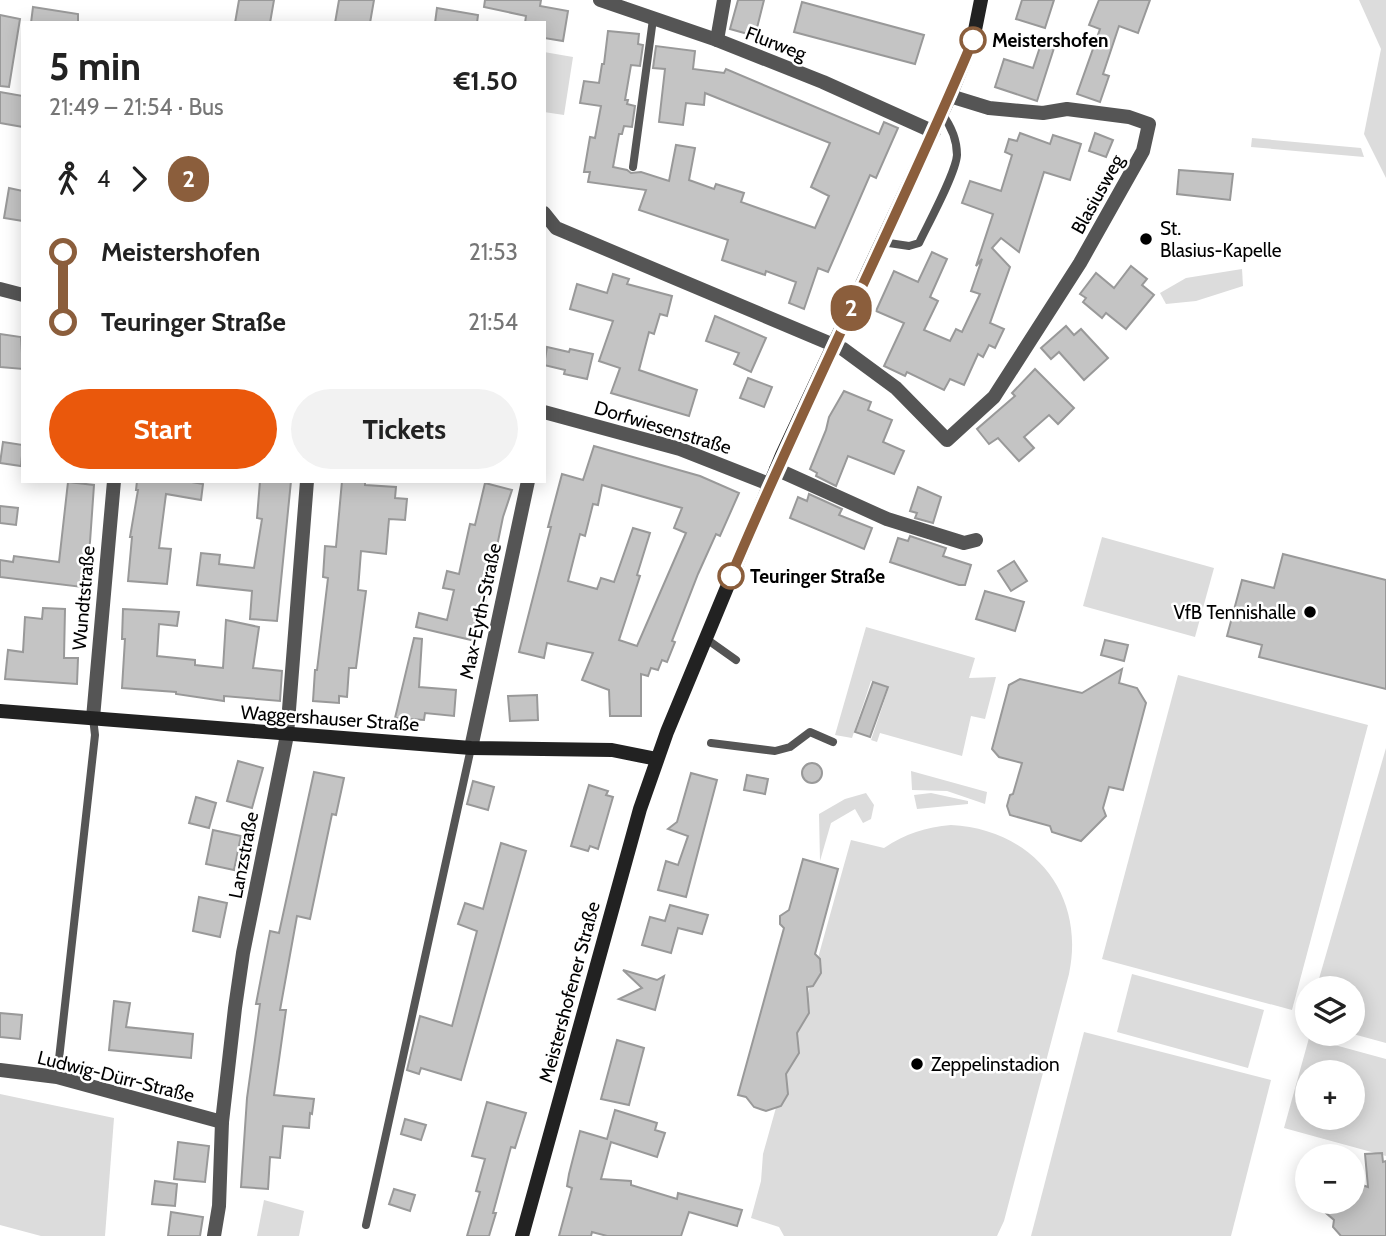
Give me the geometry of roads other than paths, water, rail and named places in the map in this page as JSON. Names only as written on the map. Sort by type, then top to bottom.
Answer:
[{"type":"street","name":"Flurweg","points":[[600,0],[716,40],[823,82],[934,132]]},
{"type":"street","points":[[716,40],[724,0]]},
{"type":"street","points":[[657,759],[769,484],[950,96],[973,40],[981,0]]},
{"type":"street","name":"Blasiusweg","points":[[834,345],[896,388],[947,440],[994,397],[1080,264],[1143,151],[1149,124],[1129,117],[1067,108],[1044,113],[989,108],[950,96]]},
{"type":"street","points":[[546,216],[556,228],[834,345]]},
{"type":"street","points":[[0,289],[21,294]]},
{"type":"street","name":"Dorfwiesenstraße","points":[[546,413],[680,449],[769,484]]},
{"type":"street","points":[[776,469],[887,519],[964,543],[976,540]]},
{"type":"street","name":"Wundtstraße","points":[[93,719],[114,483]]},
{"type":"street","name":"Lanzstraße","points":[[214,1236],[219,1206],[222,1122],[243,953],[287,735],[307,483]]},
{"type":"street","name":"Max-Eyth-Straße","points":[[471,748],[527,483]]},
{"type":"street","name":"Waggershauser Straße","points":[[0,711],[471,748],[612,750],[657,759]]},
{"type":"street","name":"Meistershofener Straße","points":[[522,1236],[640,809],[657,759]]},
{"type":"street","name":"Ludwig-Dürr-Straße","points":[[0,1070],[57,1077],[222,1122]]},
{"type":"lane","points":[[633,167],[653,19]]},
{"type":"lane","points":[[882,242],[909,246],[919,243],[957,157],[955,138],[950,124],[942,114]]},
{"type":"lane","points":[[705,638],[737,660]]},
{"type":"lane","points":[[57,1077],[95,735],[93,719]]},
{"type":"lane","points":[[711,743],[775,751],[790,747],[810,732],[832,743]]},
{"type":"lane","points":[[366,1225],[471,748]]},
{"type":"place","name":"Meistershofen","points":[[973,40]]},
{"type":"place","name":"St. Blasius-Kapelle","points":[[1146,239]]},
{"type":"place","name":"Teuringer Straße","points":[[731,576]]},
{"type":"place","name":"VfB Tennishalle","points":[[1310,612]]},
{"type":"place","name":"Zeppelinstadion","points":[[917,1064]]}]
